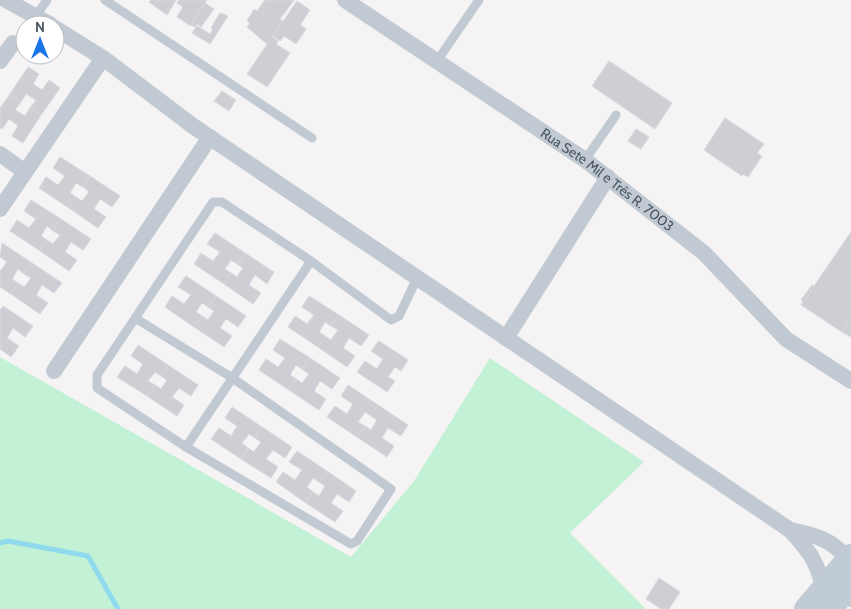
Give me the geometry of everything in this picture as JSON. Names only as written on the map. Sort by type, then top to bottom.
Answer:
[{"type":"main road","points":[[806,609],[849,558]]},
{"type":"main road","points":[[834,609],[849,558]]},
{"type":"main road","points":[[842,609],[851,598]]},
{"type":"street","points":[[6,0],[34,15]]},
{"type":"street","name":"Rua Sete Mil e Três R. 7003","points":[[345,0],[585,160],[704,253],[786,339],[851,381]]},
{"type":"street","points":[[65,34],[103,58],[210,137],[790,530],[812,554],[817,564],[823,587]]},
{"type":"street","points":[[0,62],[13,43]]},
{"type":"street","points":[[0,209],[103,58]]},
{"type":"street","points":[[54,371],[210,137]]},
{"type":"street","points":[[0,154],[25,172]]},
{"type":"street","points":[[506,338],[608,178]]},
{"type":"street","points":[[790,530],[809,533],[830,543],[849,558]]},
{"type":"lane","points":[[37,15],[47,0]]},
{"type":"lane","points":[[105,0],[312,138]]},
{"type":"lane","points":[[437,61],[479,0]]},
{"type":"lane","points":[[585,160],[616,115]]},
{"type":"lane","points":[[135,318],[231,377],[391,489],[357,541],[351,544],[186,447],[97,388],[97,375],[135,318],[213,202],[222,202],[311,261],[391,320],[399,316],[417,278]]},
{"type":"lane","points":[[186,447],[231,377],[311,261]]},
{"type":"green space","points":[[0,357],[351,557],[414,481],[490,358],[644,462],[570,533],[646,609],[0,609]]},
{"type":"building","points":[[151,0],[176,0],[167,15],[149,2]]},
{"type":"building","points":[[179,0],[207,0],[191,26],[177,17],[183,7],[177,3]]},
{"type":"building","points":[[265,0],[294,0],[280,19],[283,21],[267,44],[247,27],[250,23],[247,21],[254,9],[257,11]]},
{"type":"building","points":[[297,1],[310,10],[300,25],[306,29],[296,44],[284,36],[280,41],[273,36]]},
{"type":"building","points":[[205,3],[214,9],[201,27],[197,24],[195,27],[191,25]]},
{"type":"building","points":[[220,13],[228,16],[210,44],[192,33],[197,26],[210,34],[213,29],[211,28]]},
{"type":"building","points":[[272,37],[278,41],[276,44],[290,53],[267,87],[247,74]]},
{"type":"building","points":[[609,61],[672,103],[655,129],[592,86]]},
{"type":"building","points":[[28,67],[39,74],[33,84],[42,90],[49,80],[60,88],[41,115],[30,108],[36,100],[26,94],[21,102],[10,94]]},
{"type":"building","points":[[222,91],[236,100],[229,111],[214,101]]},
{"type":"building","points":[[10,94],[21,102],[15,110],[25,116],[30,108],[41,115],[23,143],[12,136],[18,126],[9,119],[2,129],[0,128],[0,108]]},
{"type":"building","points":[[725,118],[764,144],[757,153],[762,156],[748,177],[743,174],[742,176],[704,150]]},
{"type":"building","points":[[636,129],[649,137],[641,149],[628,141]]},
{"type":"building","points":[[60,157],[90,176],[83,187],[76,183],[70,193],[76,197],[69,208],[39,188],[46,177],[58,185],[65,176],[53,168]]},
{"type":"building","points":[[90,176],[120,196],[112,207],[100,199],[94,209],[106,217],[98,228],[69,208],[76,197],[82,201],[89,192],[83,187]]},
{"type":"building","points":[[31,200],[61,219],[53,231],[47,226],[41,236],[47,240],[40,251],[10,231],[17,220],[29,228],[36,219],[24,211]]},
{"type":"building","points":[[61,219],[91,239],[83,250],[71,242],[65,252],[77,260],[69,271],[40,251],[47,240],[53,244],[60,235],[53,231]]},
{"type":"building","points":[[851,232],[851,319],[842,332],[801,305]]},
{"type":"building","points":[[215,233],[245,253],[237,264],[231,260],[225,269],[231,273],[224,284],[194,264],[201,253],[213,261],[220,252],[207,244]]},
{"type":"building","points":[[2,243],[32,263],[24,274],[18,269],[12,279],[18,283],[11,294],[0,287],[0,271],[7,262],[0,257]]},
{"type":"building","points":[[245,253],[274,272],[267,284],[255,275],[249,285],[261,293],[253,304],[224,284],[231,273],[237,277],[243,268],[237,264]]},
{"type":"building","points":[[32,263],[62,283],[54,293],[42,285],[36,295],[48,303],[40,314],[11,294],[18,283],[24,287],[31,278],[24,274]]},
{"type":"building","points":[[186,276],[216,296],[208,307],[202,303],[196,312],[202,316],[194,327],[165,307],[172,296],[184,304],[191,295],[178,287]]},
{"type":"building","points":[[812,285],[814,286],[804,302],[801,300]]},
{"type":"building","points":[[216,296],[246,316],[238,327],[226,319],[220,328],[232,336],[224,347],[194,327],[202,316],[208,320],[214,311],[208,307]]},
{"type":"building","points":[[309,296],[339,315],[331,326],[325,322],[319,332],[325,336],[318,347],[288,327],[295,316],[307,324],[314,315],[302,307]]},
{"type":"building","points":[[3,306],[33,326],[25,337],[13,328],[7,338],[19,346],[11,357],[0,349],[0,310]]},
{"type":"building","points":[[339,315],[369,335],[361,346],[349,338],[343,348],[355,356],[347,367],[318,347],[325,336],[331,340],[338,330],[331,326]]},
{"type":"building","points":[[851,319],[851,337],[842,332]]},
{"type":"building","points":[[280,339],[310,358],[302,369],[296,365],[290,375],[296,379],[289,390],[259,370],[266,359],[278,367],[285,358],[273,350]]},
{"type":"building","points":[[379,341],[408,360],[401,371],[395,367],[388,377],[395,381],[387,392],[357,372],[365,361],[377,369],[383,359],[371,351]]},
{"type":"building","points":[[138,345],[168,365],[161,376],[155,372],[148,381],[155,385],[147,396],[117,377],[125,366],[137,374],[143,364],[131,356]]},
{"type":"building","points":[[310,358],[340,378],[332,389],[320,381],[314,391],[326,399],[319,410],[289,390],[296,379],[302,383],[309,374],[302,369]]},
{"type":"building","points":[[168,365],[198,385],[191,396],[179,388],[172,397],[184,405],[177,416],[147,396],[155,385],[161,389],[167,380],[161,376]]},
{"type":"building","points":[[348,385],[378,405],[371,416],[365,412],[358,422],[365,426],[357,437],[327,417],[335,406],[347,414],[353,404],[341,396]]},
{"type":"building","points":[[378,405],[408,425],[401,436],[388,428],[382,438],[394,446],[387,457],[357,437],[365,426],[371,430],[377,420],[371,416]]},
{"type":"building","points":[[232,407],[262,427],[255,438],[249,434],[242,443],[248,448],[241,459],[211,439],[219,428],[231,436],[237,426],[225,418]]},
{"type":"building","points":[[262,427],[292,447],[285,458],[273,450],[266,459],[278,467],[271,478],[241,459],[248,448],[254,452],[261,442],[255,438]]},
{"type":"building","points":[[297,451],[327,471],[319,482],[313,478],[307,487],[313,492],[306,503],[276,482],[283,472],[295,480],[302,470],[289,462]]},
{"type":"building","points":[[327,471],[356,491],[349,502],[337,494],[331,503],[343,511],[335,522],[306,503],[313,492],[319,496],[325,486],[319,482]]},
{"type":"building","points":[[659,578],[680,592],[669,609],[661,609],[646,599]]},
{"type":"waterway","points":[[0,543],[8,541],[88,556],[118,609]]}]
